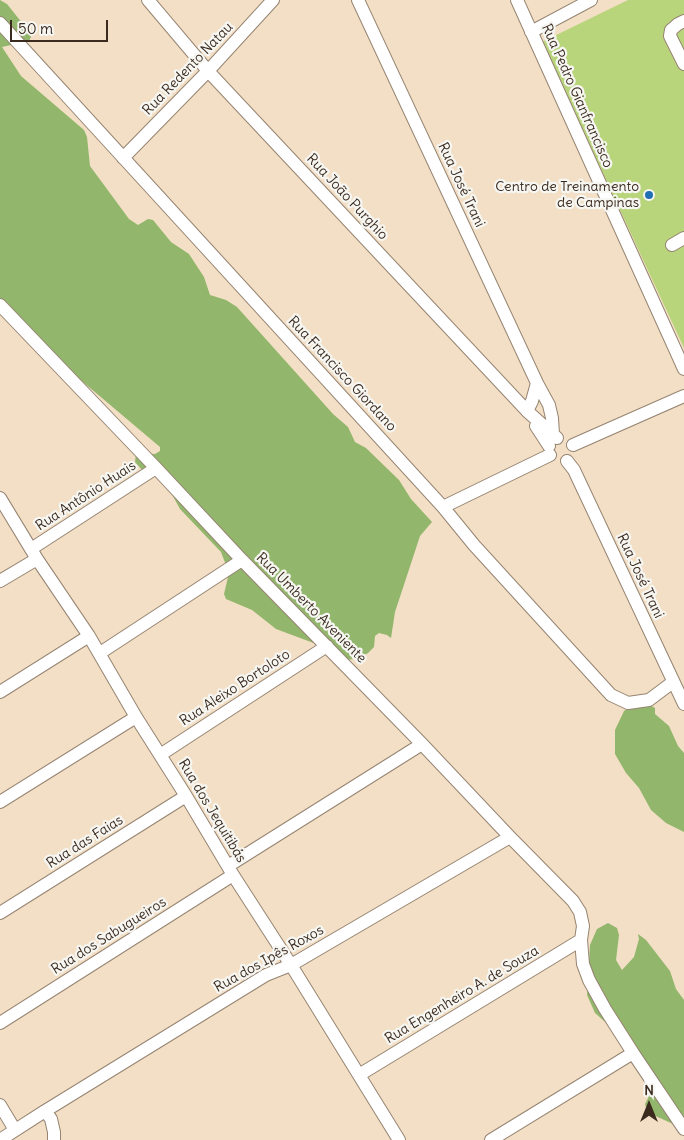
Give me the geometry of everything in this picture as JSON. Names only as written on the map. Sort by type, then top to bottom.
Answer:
[{"type":"street","name":"Rua João Purghio","points":[[148,0],[208,71],[527,411],[552,443]]},
{"type":"street","name":"Rua Redento Natau","points":[[123,158],[208,71],[273,0]]},
{"type":"street","name":"Rua José Trani","points":[[358,0],[549,405],[552,418],[552,443]]},
{"type":"street","name":"Rua Pedro Gianfrancisco","points":[[517,0],[684,369]]},
{"type":"street","points":[[531,32],[591,0]]},
{"type":"street","points":[[684,21],[670,30],[670,36],[684,64]]},
{"type":"street","name":"Rua Francisco Giordano","points":[[0,24],[443,507],[474,545],[611,695],[628,703],[649,700],[673,682]]},
{"type":"street","points":[[672,245],[684,238]]},
{"type":"street","name":"Rua Umberto Aveniente","points":[[0,305],[242,560],[573,901],[580,912],[583,926],[581,940],[583,964],[589,980],[633,1053],[684,1129]]},
{"type":"street","points":[[527,411],[537,383]]},
{"type":"street","points":[[573,445],[684,396]]},
{"type":"street","points":[[443,507],[560,437],[568,439],[573,445],[572,456],[567,461],[556,461],[552,443]]},
{"type":"street","name":"Rua José Trani","points":[[567,461],[574,470],[684,704]]},
{"type":"street","name":"Rua Antônio Huais","points":[[0,581],[34,554],[156,468]]},
{"type":"street","name":"Rua dos Jequitibás","points":[[0,498],[34,554],[100,653],[136,717],[399,1140]]},
{"type":"street","points":[[100,653],[242,560]]},
{"type":"street","points":[[0,692],[89,636]]},
{"type":"street","name":"Rua Aleixo Bortoloto","points":[[160,755],[327,646]]},
{"type":"street","points":[[0,802],[136,717]]},
{"type":"street","name":"Rua dos Sabugueiros","points":[[0,1023],[422,744]]},
{"type":"street","name":"Rua das Faias","points":[[0,913],[186,796]]},
{"type":"street","name":"Rua dos Ipês Roxos","points":[[0,1140],[266,975],[291,965],[510,838]]},
{"type":"street","name":"Rua Engenheiro A. de Souza","points":[[359,1075],[581,940]]},
{"type":"street","points":[[491,1140],[633,1053]]},
{"type":"street","points":[[0,1105],[16,1130]]},
{"type":"street","points":[[45,1111],[51,1119],[54,1140]]},
{"type":"green space","points":[[0,0],[7,4],[31,37],[29,41],[2,47],[21,76],[84,130],[87,137],[90,166],[129,219],[138,225],[148,219],[153,220],[171,242],[189,254],[204,277],[210,295],[226,300],[237,307],[333,414],[348,427],[355,442],[366,448],[399,480],[411,499],[432,522],[420,536],[395,612],[391,638],[379,633],[375,636],[374,647],[368,653],[357,659],[341,660],[327,648],[276,629],[252,610],[226,599],[224,594],[229,573],[221,552],[180,509],[163,478],[143,471],[135,462],[136,453],[155,454],[160,451],[160,447],[83,382],[41,353],[0,303]]},
{"type":"green space","name":"Centro de Treinamento de Campinas","points":[[628,0],[684,0],[684,348],[542,42]]},
{"type":"green space","points":[[640,699],[655,708],[655,714],[669,726],[678,746],[684,753],[684,832],[666,823],[651,810],[639,788],[626,773],[615,754],[615,730],[624,711]]},
{"type":"green space","points":[[608,923],[617,928],[619,935],[616,960],[622,970],[634,957],[639,939],[638,934],[646,940],[670,971],[676,989],[684,1000],[684,1129],[647,1111],[645,1104],[652,1090],[613,1029],[595,1013],[587,995],[590,945],[597,929]]},
{"type":"place","name":"Centro de Treinamento de Campinas","points":[[649,195]]}]
